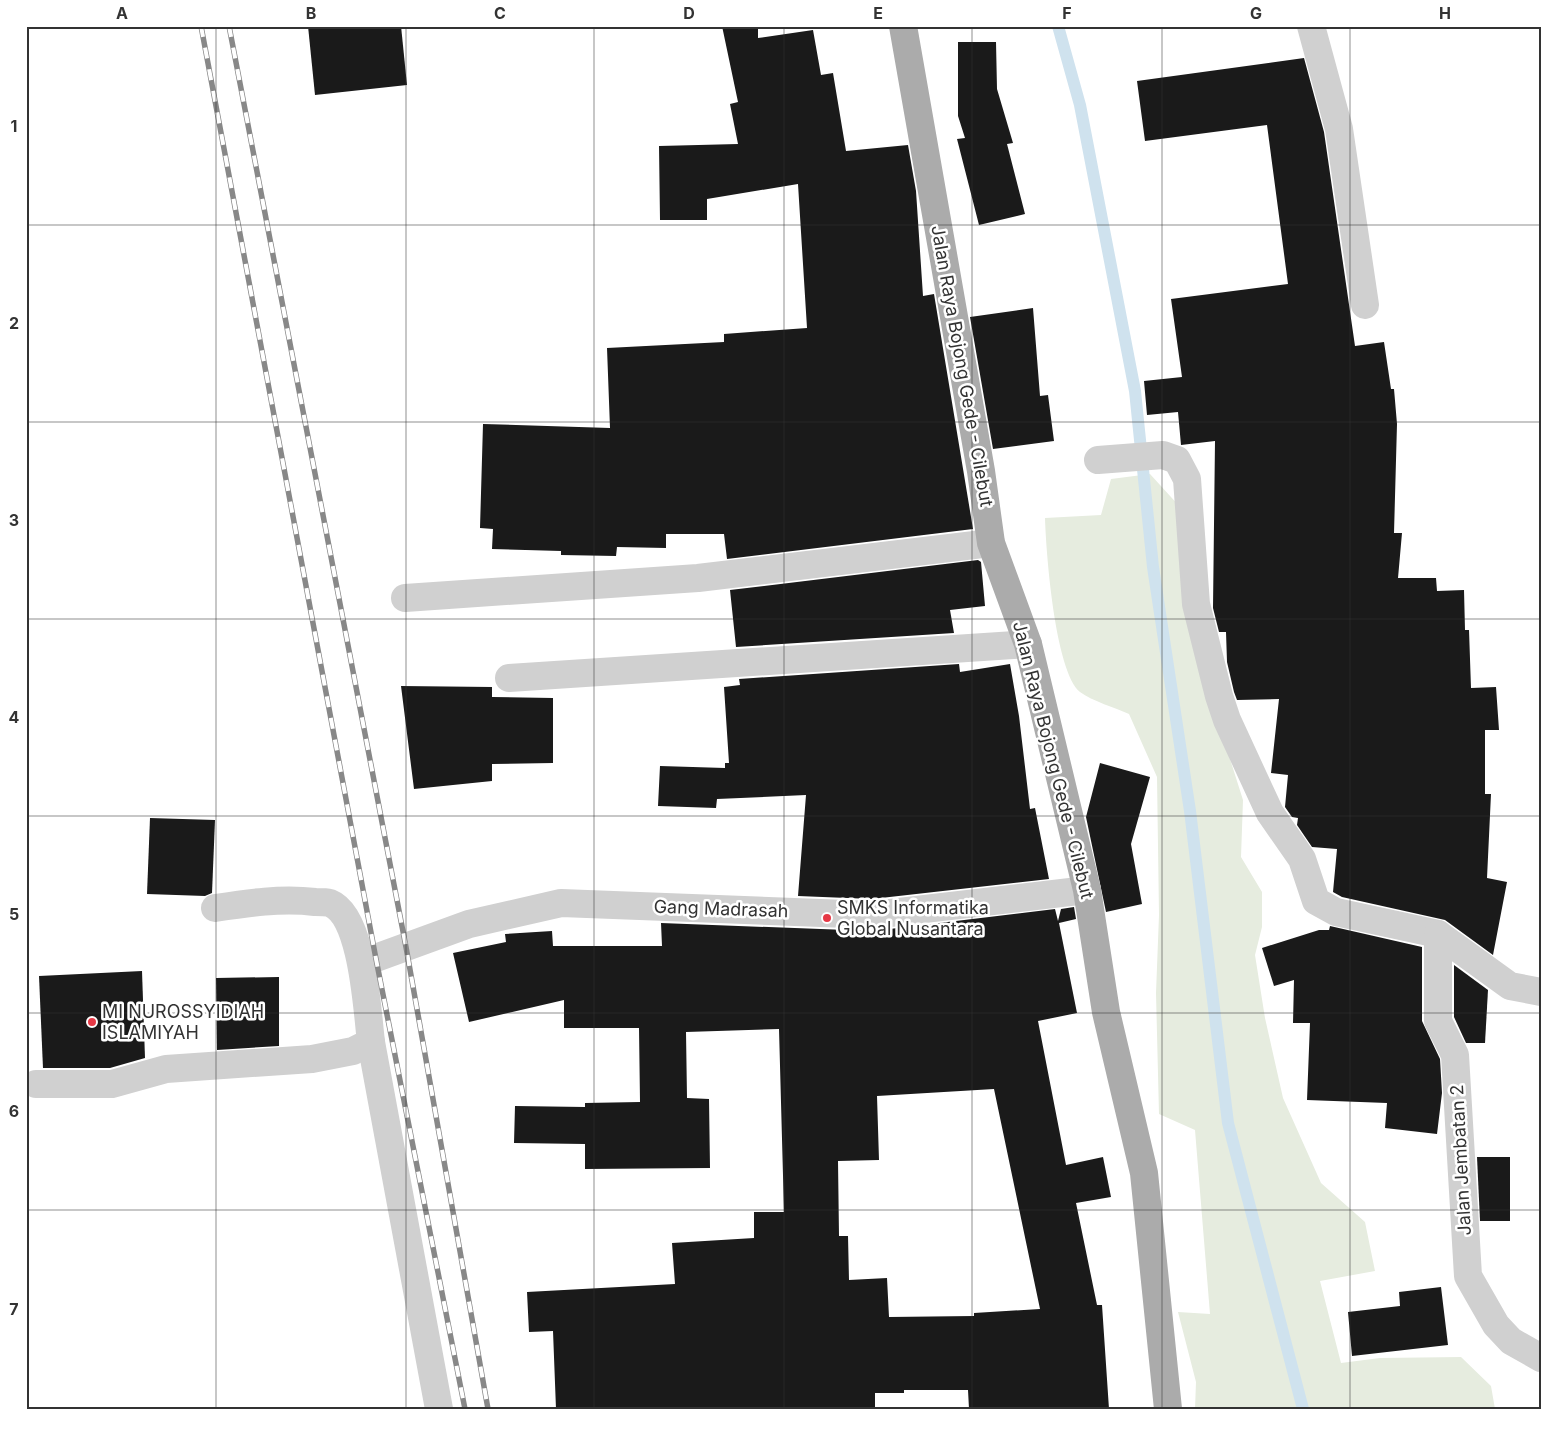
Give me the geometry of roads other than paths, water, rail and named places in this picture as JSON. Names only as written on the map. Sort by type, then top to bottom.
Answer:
[{"type":"main road","name":"Jalan Raya Bojong Gede - Cilebut","points":[[903,26],[981,471],[991,543],[1028,644],[1087,890],[1106,1012],[1144,1174],[1168,1409]]},
{"type":"street","points":[[1311,26],[1339,129],[1365,305]]},
{"type":"street","points":[[1102,459],[1163,455],[1177,460],[1187,479],[1196,604],[1227,720],[1270,813],[1302,859],[1316,901],[1336,912],[1438,934],[1510,986],[1541,992]]},
{"type":"street","points":[[405,598],[698,578],[991,543]]},
{"type":"street","points":[[509,678],[1028,644]]},
{"type":"street","name":"Gang Madrasah","points":[[362,963],[469,924],[561,903],[872,915],[1087,890]]},
{"type":"street","points":[[215,908],[285,900],[330,903],[347,917],[362,963],[371,1042],[439,1409]]},
{"type":"street","name":"Jalan Jembatan 2","points":[[1438,934],[1438,1021],[1455,1055],[1468,1276],[1496,1326],[1511,1341],[1541,1358]]},
{"type":"street","points":[[36,1084],[112,1084],[166,1070],[312,1059],[353,1051],[371,1042]]},
{"type":"waterway","points":[[1058,26],[1080,105],[1135,391],[1153,567],[1190,811],[1228,1123],[1303,1409]]},
{"type":"railway","points":[[201,26],[376,959],[465,1409]]},
{"type":"railway","points":[[229,26],[406,947],[488,1409]]},
{"type":"place","name":"SMKS Informatika Global Nusantara","points":[[827,918]]},
{"type":"place","name":"MI NUROSSYIDIAH ISLAMIYAH","points":[[92,1022]]}]
